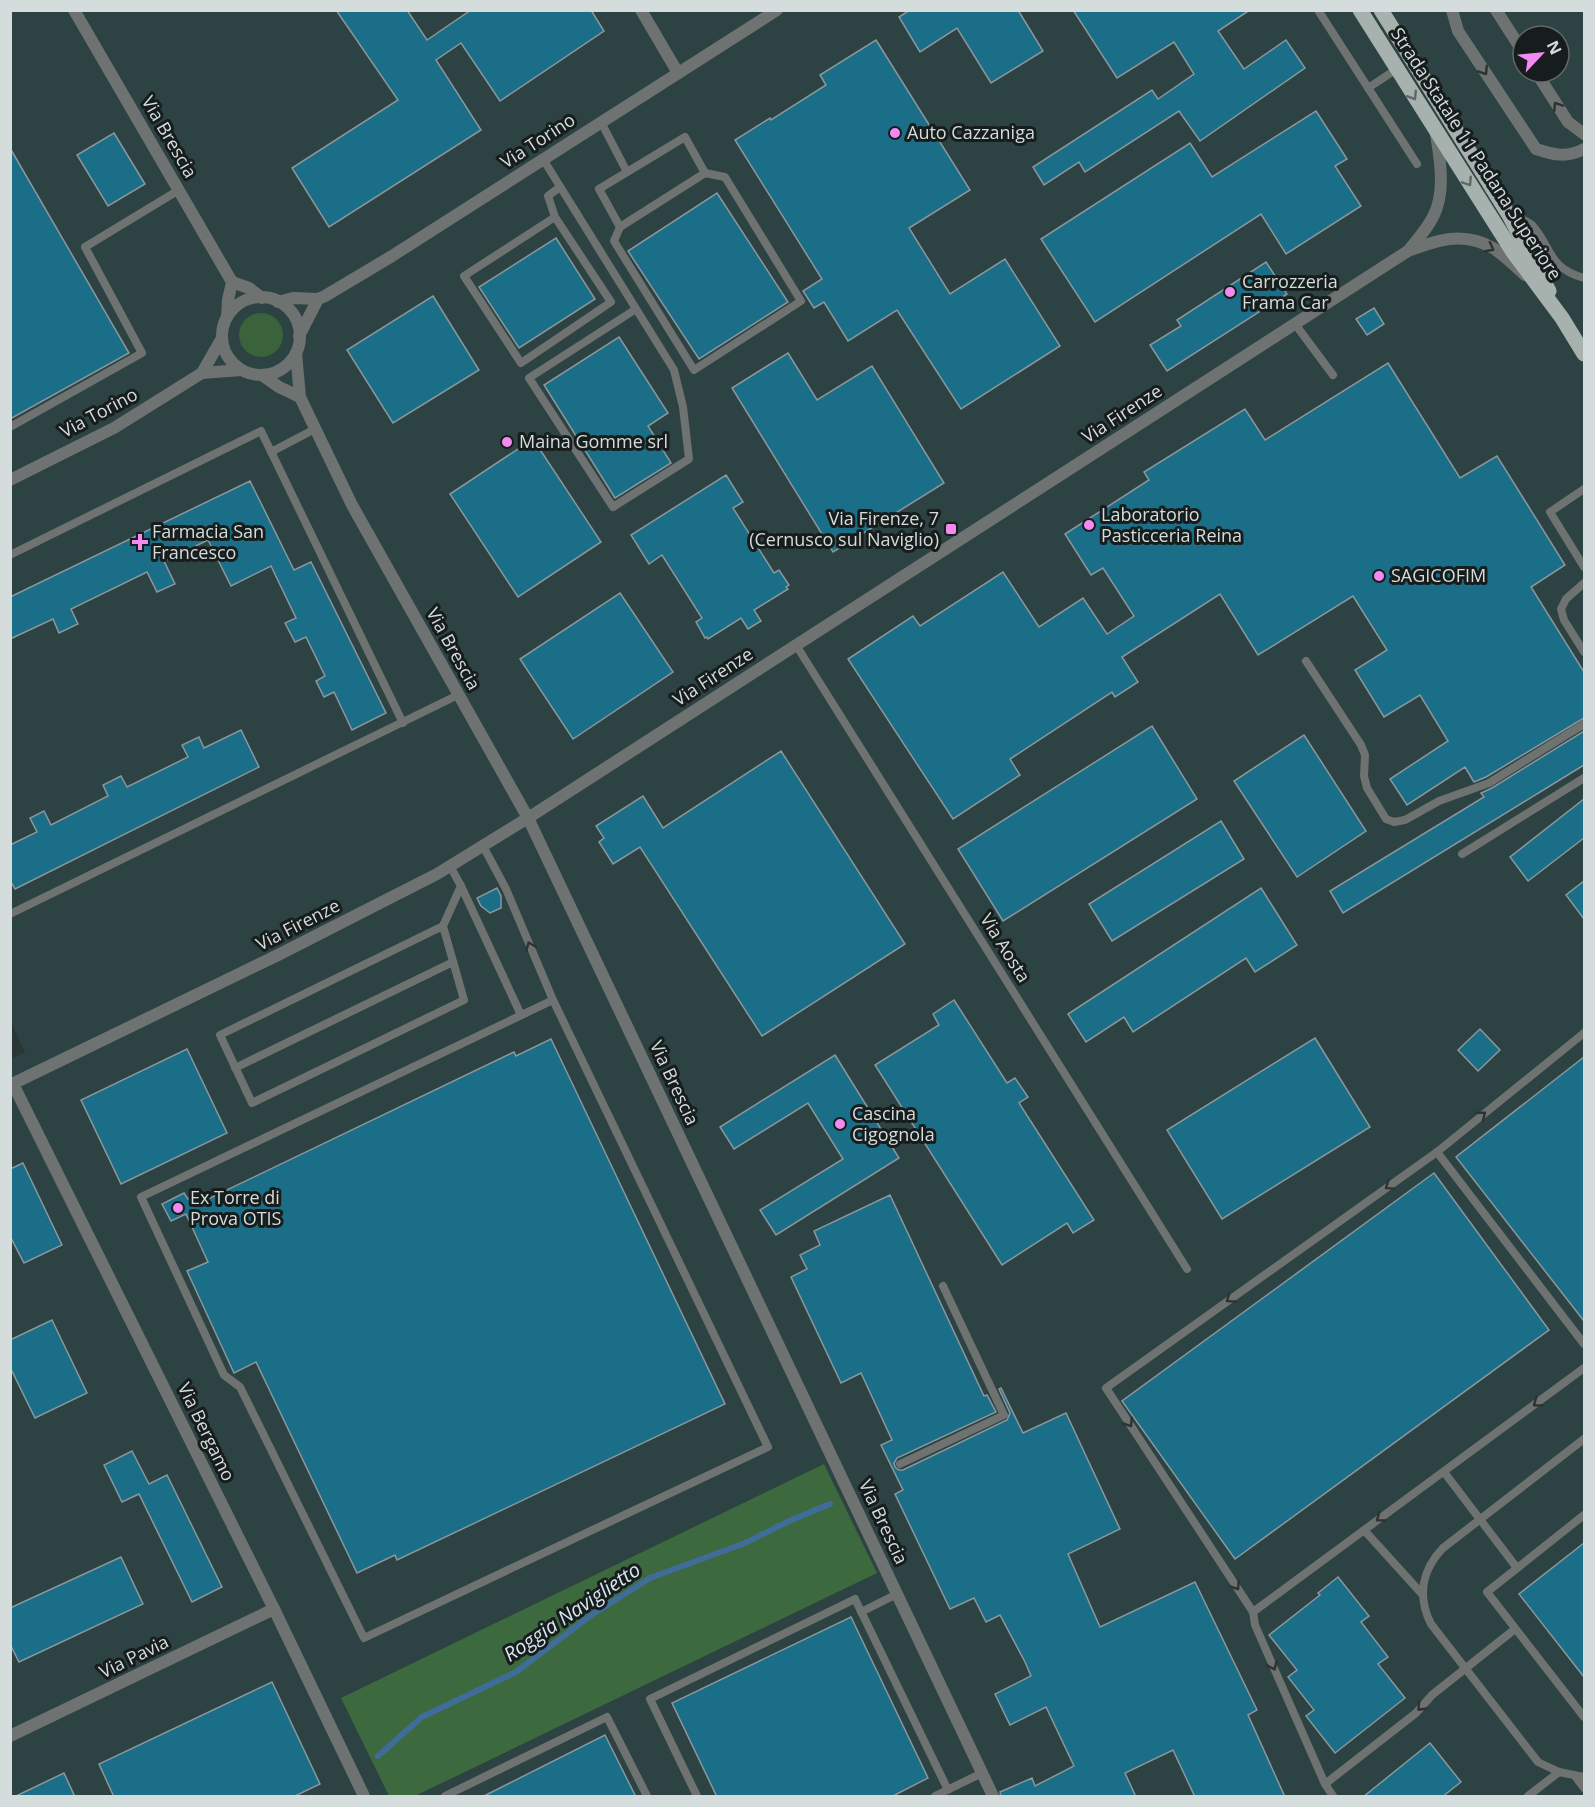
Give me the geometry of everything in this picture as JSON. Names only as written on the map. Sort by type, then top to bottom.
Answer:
[{"type":"main road","name":"Strada Statale 11 Padana Superiore","points":[[1360,10],[1436,133],[1533,282],[1562,318]]},
{"type":"main road","name":"Strada Statale 11 Padana Superiore","points":[[1381,10],[1509,215],[1562,318],[1584,354]]},
{"type":"street","name":"Via Brescia","points":[[74,10],[232,282]]},
{"type":"street","points":[[641,10],[678,73]]},
{"type":"street","name":"Via Torino","points":[[262,297],[278,302],[293,298],[318,299],[392,256],[777,10]]},
{"type":"street","points":[[1497,10],[1511,33]]},
{"type":"street","points":[[1454,14],[1458,31],[1536,149],[1564,156],[1584,149]]},
{"type":"street","points":[[1544,84],[1568,122],[1584,134]]},
{"type":"street","name":"Via Firenze","points":[[1408,251],[1427,227],[1437,206],[1441,173],[1436,133]]},
{"type":"street","name":"Via Firenze","points":[[12,1084],[278,955],[450,866],[1408,251],[1437,240],[1472,240],[1494,249],[1533,282]]},
{"type":"street","points":[[227,317],[232,282],[249,288],[262,297]]},
{"type":"street","points":[[227,317],[238,305],[262,297]]},
{"type":"street","points":[[262,375],[285,367],[296,353],[299,336],[318,299]]},
{"type":"street","points":[[278,302],[285,306],[295,318],[299,336]]},
{"type":"street","name":"Via Torino","points":[[202,373],[222,338],[227,317]]},
{"type":"street","points":[[222,338],[227,356],[241,370]]},
{"type":"street","name":"Via Brescia","points":[[296,353],[300,397],[351,505],[528,818],[993,1797]]},
{"type":"street","name":"Via Torino","points":[[10,480],[114,428],[202,373],[241,370],[250,374],[262,375]]},
{"type":"street","points":[[262,375],[279,387],[300,397]]},
{"type":"street","name":"Via Bergamo","points":[[12,1084],[274,1609],[364,1797]]},
{"type":"street","name":"Via Pavia","points":[[10,1736],[274,1609]]},
{"type":"lane","points":[[1318,10],[1417,164]]},
{"type":"lane","points":[[1368,88],[1396,69]]},
{"type":"lane","points":[[601,122],[627,172]]},
{"type":"lane","points":[[620,227],[598,189],[685,138],[705,173]]},
{"type":"lane","points":[[543,159],[674,370],[683,407],[689,459],[613,507],[529,378],[636,309]]},
{"type":"lane","points":[[705,173],[725,177],[801,301],[694,370],[614,242],[620,227],[705,173]]},
{"type":"lane","points":[[555,217],[464,276],[521,363],[611,302],[555,217],[548,195],[560,187]]},
{"type":"lane","points":[[10,427],[142,352],[85,246],[179,190]]},
{"type":"lane","points":[[1509,215],[1531,224],[1557,264],[1573,275],[1584,278]]},
{"type":"lane","points":[[1295,324],[1333,375]]},
{"type":"lane","points":[[272,452],[315,429]]},
{"type":"lane","points":[[10,555],[261,431],[403,723]]},
{"type":"lane","points":[[1584,489],[1550,512],[1584,567]]},
{"type":"lane","points":[[1584,583],[1566,599],[1561,609],[1564,620],[1584,652]]},
{"type":"lane","name":"Via Aosta","points":[[796,645],[1187,1269]]},
{"type":"lane","points":[[1306,661],[1362,749],[1365,760],[1365,781],[1370,795],[1386,819],[1394,822],[1405,820],[1439,801],[1488,783],[1584,724]]},
{"type":"lane","points":[[10,914],[458,695]]},
{"type":"lane","points":[[1462,854],[1584,778]]},
{"type":"lane","points":[[483,846],[506,889],[552,1000],[768,1447],[364,1638],[240,1387],[224,1375],[141,1197],[552,1000]]},
{"type":"lane","points":[[450,866],[521,1016]]},
{"type":"lane","points":[[443,926],[464,1000],[252,1103],[220,1035],[443,926],[461,886]]},
{"type":"lane","points":[[235,1068],[453,962]]},
{"type":"lane","points":[[1332,1796],[1325,1785],[1255,1625],[1253,1612],[1106,1388],[1437,1152],[1584,1033]]},
{"type":"lane","points":[[1437,1152],[1584,1344]]},
{"type":"lane","points":[[900,1464],[1004,1415],[943,1286]]},
{"type":"lane","points":[[1253,1612],[1584,1368]]},
{"type":"lane","points":[[1584,1438],[1436,1555],[1426,1573],[1422,1594],[1426,1614],[1431,1624],[1539,1762],[1559,1772],[1580,1777],[1584,1788]]},
{"type":"lane","points":[[1444,1472],[1517,1568]]},
{"type":"lane","points":[[1584,1515],[1487,1592],[1584,1717]]},
{"type":"lane","points":[[1364,1530],[1422,1594]]},
{"type":"lane","points":[[861,1612],[897,1594]]},
{"type":"lane","points":[[697,1797],[650,1699],[855,1599],[948,1790]]},
{"type":"lane","points":[[1325,1785],[1416,1713],[1432,1695],[1515,1629]]},
{"type":"lane","points":[[445,1797],[607,1717],[647,1797]]},
{"type":"lane","points":[[1528,1797],[1559,1772]]},
{"type":"lane","points":[[935,1797],[982,1773]]},
{"type":"shaded area","points":[[11,11],[1584,11],[1584,1796],[11,1796],[10,1059],[25,1052],[11,1022]]},
{"type":"green space","points":[[261,313],[277,319],[283,335],[277,351],[261,357],[245,351],[239,335],[245,319]]},
{"type":"green space","points":[[824,1464],[877,1573],[415,1796],[389,1796],[341,1698]]},
{"type":"building","points":[[336,10],[407,10],[427,40],[471,10],[591,10],[604,31],[500,101],[461,43],[436,60],[481,130],[329,227],[292,168],[398,100]]},
{"type":"building","name":"Auto Cazzaniga","points":[[910,10],[1018,10],[1043,51],[991,83],[957,28],[920,52],[899,17]]},
{"type":"building","points":[[1073,10],[1250,10],[1218,31],[1244,69],[1286,40],[1305,68],[1200,141],[1179,111],[1085,172],[1079,162],[1044,185],[1033,167],[1152,90],[1158,99],[1194,74],[1174,42],[1117,78]]},
{"type":"building","points":[[876,40],[970,190],[909,228],[950,294],[1005,259],[1060,346],[961,409],[897,310],[848,341],[824,302],[814,308],[803,291],[822,279],[735,140],[826,85],[820,75]]},
{"type":"building","points":[[1316,111],[1347,159],[1335,166],[1361,206],[1286,254],[1261,214],[1095,322],[1041,239],[1190,143],[1212,177]]},
{"type":"building","points":[[114,133],[145,184],[108,206],[77,155]]},
{"type":"building","points":[[10,148],[129,353],[10,419]]},
{"type":"building","points":[[717,193],[788,302],[699,359],[628,251]]},
{"type":"building","points":[[556,238],[595,299],[519,348],[479,287]]},
{"type":"building","points":[[1266,262],[1287,294],[1167,371],[1150,345],[1181,326],[1177,320]]},
{"type":"building","points":[[433,296],[479,370],[393,423],[347,350]]},
{"type":"building","points":[[1374,308],[1384,324],[1367,335],[1356,319]]},
{"type":"building","points":[[619,337],[668,413],[648,426],[671,463],[615,498],[544,385]]},
{"type":"building","points":[[788,353],[817,400],[872,366],[944,483],[833,552],[732,388]]},
{"type":"building","name":"SAGICOFIM","points":[[1388,363],[1460,478],[1497,456],[1565,565],[1531,587],[1584,672],[1584,718],[1486,777],[1474,782],[1465,767],[1407,805],[1390,779],[1448,741],[1420,695],[1384,717],[1355,670],[1387,650],[1353,596],[1258,655],[1220,594],[1122,657],[1138,682],[1115,697],[1112,692],[1010,759],[1020,775],[953,819],[848,659],[913,616],[920,626],[1003,572],[1039,627],[1083,598],[1107,634],[1134,616],[1103,568],[1091,575],[1065,534],[1149,480],[1144,472],[1245,409],[1265,440]]},
{"type":"building","points":[[533,439],[601,542],[518,597],[450,494]]},
{"type":"building","points":[[726,475],[743,502],[733,508],[774,573],[779,570],[789,585],[786,587],[788,589],[754,610],[761,621],[748,629],[741,618],[708,639],[705,638],[696,622],[702,618],[662,555],[649,564],[631,535]]},
{"type":"building","points":[[250,481],[294,570],[311,562],[386,713],[352,730],[334,692],[324,697],[316,681],[325,676],[306,637],[295,642],[285,623],[296,618],[271,566],[231,586],[208,540],[164,561],[175,584],[157,592],[147,572],[71,609],[78,624],[59,633],[53,619],[10,639],[10,597]]},
{"type":"building","points":[[620,593],[673,672],[573,739],[520,659]]},
{"type":"building","points":[[1152,726],[1197,799],[1003,921],[958,849]]},
{"type":"building","points":[[241,730],[259,767],[15,889],[10,880],[10,845],[37,832],[30,818],[44,811],[51,825],[108,796],[103,785],[121,776],[127,787],[188,757],[182,745],[199,737],[204,748]]},
{"type":"building","points":[[1584,731],[1584,765],[1343,913],[1330,891],[1484,797],[1481,793]]},
{"type":"building","points":[[1304,735],[1366,831],[1297,877],[1234,781]]},
{"type":"building","points":[[781,751],[905,944],[762,1036],[640,847],[613,864],[599,842],[604,838],[596,826],[643,796],[663,828]]},
{"type":"building","points":[[1584,799],[1584,838],[1528,881],[1510,857]]},
{"type":"building","points":[[1221,821],[1244,859],[1112,941],[1089,904]]},
{"type":"building","points":[[1584,881],[1584,919],[1566,895]]},
{"type":"building","points":[[497,888],[501,896],[501,908],[490,913],[481,906],[477,898]]},
{"type":"building","points":[[1261,888],[1297,945],[1255,972],[1246,958],[1133,1032],[1124,1017],[1086,1042],[1068,1014]]},
{"type":"building","points":[[954,1000],[1007,1083],[1015,1078],[1028,1097],[1019,1103],[1094,1220],[1073,1233],[1067,1223],[1002,1265],[875,1065],[939,1025],[933,1014]]},
{"type":"building","points":[[1480,1029],[1500,1050],[1478,1071],[1458,1050]]},
{"type":"building","points":[[1315,1038],[1370,1127],[1222,1219],[1167,1130]]},
{"type":"building","points":[[551,1039],[725,1404],[397,1560],[395,1555],[357,1573],[256,1362],[234,1373],[187,1271],[208,1262],[186,1214],[171,1221],[162,1204],[184,1193],[188,1199],[198,1194],[202,1202],[514,1052],[516,1056]]},
{"type":"building","points":[[187,1049],[227,1133],[121,1184],[81,1100]]},
{"type":"building","points":[[835,1055],[899,1158],[776,1235],[760,1210],[843,1159],[808,1103],[734,1149],[720,1127]]},
{"type":"building","points":[[1584,1057],[1584,1321],[1456,1157]]},
{"type":"building","points":[[23,1163],[62,1245],[24,1263],[10,1236],[10,1169]]},
{"type":"building","points":[[1434,1173],[1549,1330],[1235,1559],[1122,1401]]},
{"type":"building","points":[[890,1195],[984,1396],[987,1395],[996,1412],[897,1458],[894,1463],[895,1467],[903,1470],[1007,1420],[1010,1413],[999,1389],[1001,1388],[1023,1433],[1066,1413],[1120,1529],[1068,1554],[1100,1627],[1195,1582],[1257,1710],[1248,1715],[1285,1797],[1195,1797],[1173,1750],[1125,1773],[1136,1797],[1001,1797],[1000,1792],[1032,1778],[1035,1786],[1074,1766],[1046,1707],[1010,1725],[995,1694],[1031,1676],[1025,1662],[1000,1615],[986,1622],[974,1598],[950,1609],[895,1494],[903,1490],[881,1445],[892,1440],[861,1373],[841,1383],[791,1277],[807,1269],[800,1255],[820,1245],[814,1231]]},
{"type":"building","points":[[52,1320],[87,1393],[35,1418],[10,1367],[10,1340]]},
{"type":"building","points":[[132,1451],[149,1484],[167,1475],[222,1587],[192,1602],[139,1494],[122,1502],[104,1465]]},
{"type":"building","points":[[1584,1543],[1584,1677],[1519,1594]]},
{"type":"building","points":[[121,1557],[143,1604],[19,1662],[10,1644],[10,1608]]},
{"type":"building","points":[[1338,1577],[1369,1616],[1361,1622],[1388,1657],[1378,1664],[1405,1698],[1335,1753],[1306,1716],[1314,1710],[1288,1677],[1297,1670],[1269,1635],[1320,1595],[1318,1593]]},
{"type":"building","points":[[851,1617],[928,1778],[891,1797],[717,1797],[672,1703]]},
{"type":"building","points":[[272,1682],[320,1784],[293,1797],[114,1797],[99,1764]]},
{"type":"building","points":[[605,1735],[636,1797],[482,1797]]},
{"type":"building","points":[[1430,1743],[1461,1782],[1442,1797],[1363,1797]]},
{"type":"building","points":[[64,1773],[75,1797],[14,1797]]},
{"type":"waterway","name":"Roggia Naviglietto","points":[[378,1756],[422,1717],[516,1672],[590,1616],[650,1578],[745,1543],[830,1504]]},
{"type":"place","name":"Auto Cazzaniga","points":[[895,133]]},
{"type":"place","name":"Carrozzeria Frama Car","points":[[1230,292]]},
{"type":"place","name":"Maina Gomme srl","points":[[507,442]]},
{"type":"place","name":"Laboratorio Pasticceria Reina","points":[[1089,525]]},
{"type":"place","name":"Via Firenze, 7 (Cernusco sul Naviglio)","points":[[951,529]]},
{"type":"place","name":"Farmacia San Francesco","points":[[140,542]]},
{"type":"place","name":"SAGICOFIM","points":[[1379,576]]},
{"type":"place","name":"Cascina Cigognola","points":[[840,1124]]},
{"type":"place","name":"Ex Torre di Prova OTIS","points":[[178,1208]]}]
